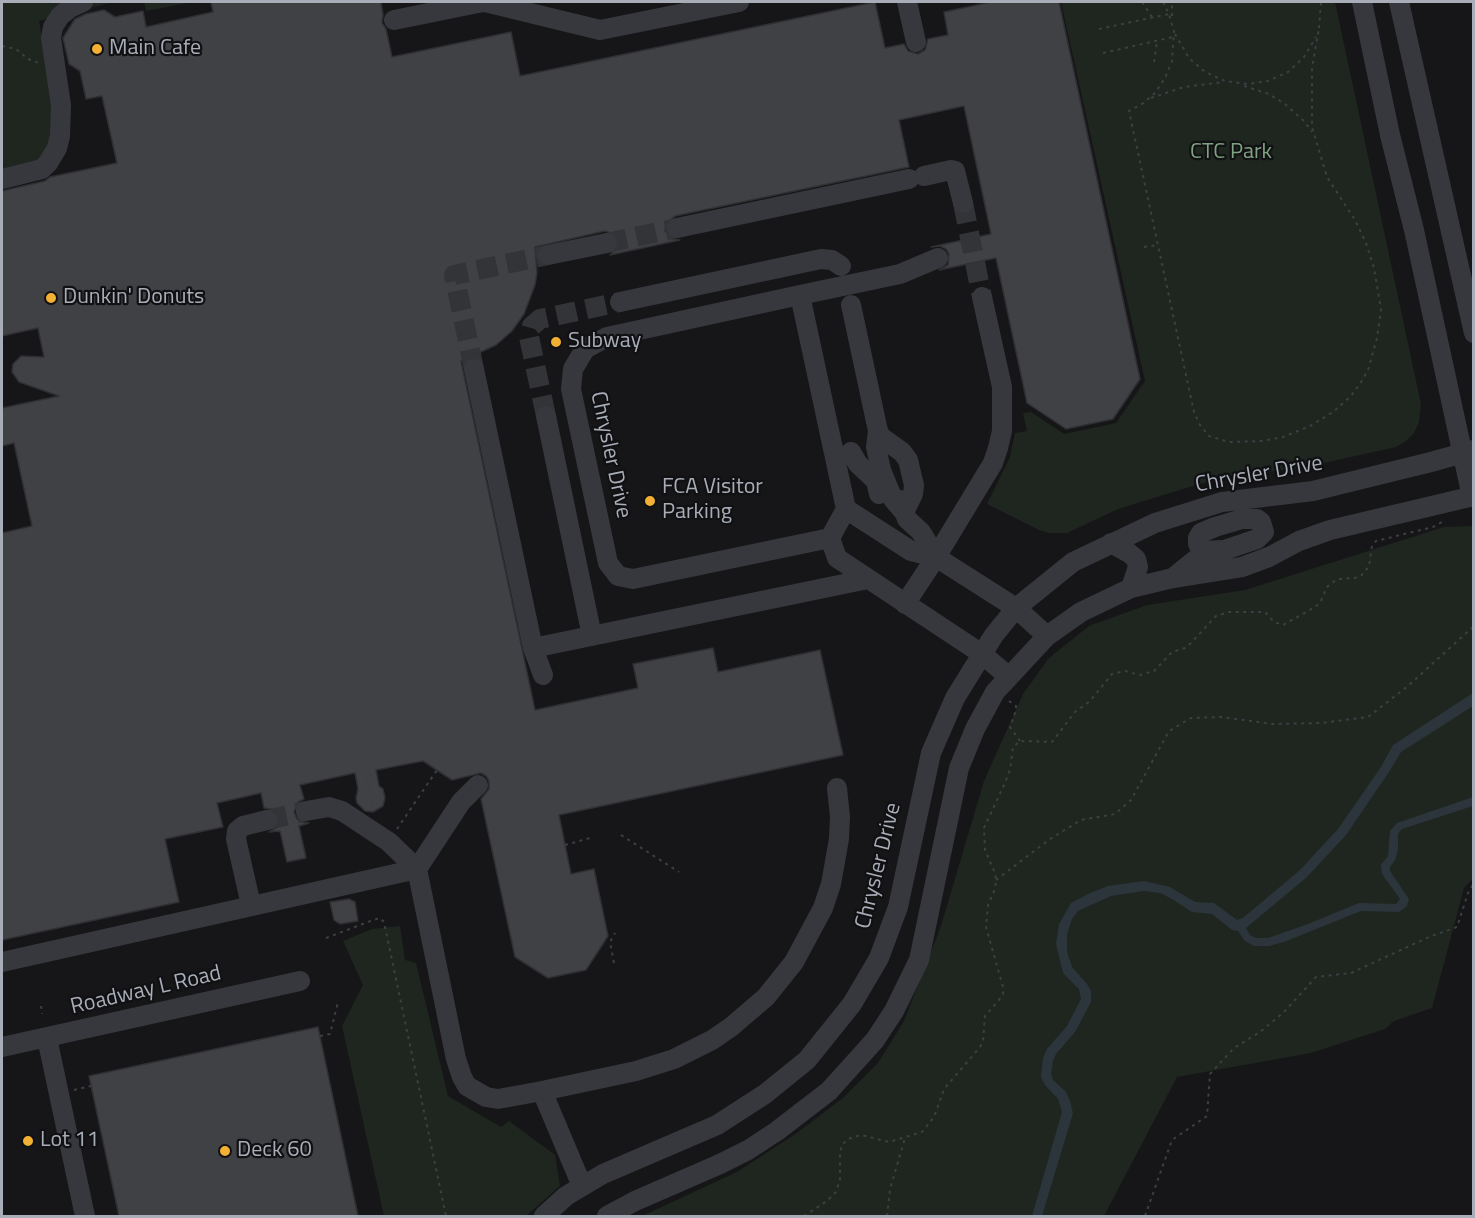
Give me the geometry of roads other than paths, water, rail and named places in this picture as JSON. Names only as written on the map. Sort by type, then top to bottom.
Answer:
[{"type":"street","points":[[2,178],[42,169],[57,148],[60,136],[61,105],[51,38],[53,27],[65,12],[83,2]]},
{"type":"street","points":[[394,20],[484,2],[548,9],[600,30],[739,2]]},
{"type":"street","points":[[907,2],[916,42]]},
{"type":"street","points":[[607,1216],[635,1201],[720,1164],[777,1131],[829,1091],[874,1040],[894,1011],[919,960],[959,768],[975,729],[992,698],[1008,676],[1047,636],[1081,612],[1131,588],[1173,578],[1242,567],[1269,557],[1299,541],[1341,527],[1473,497],[1468,452],[1390,135],[1362,2]]},
{"type":"street","points":[[1399,2],[1473,333]]},
{"type":"street","points":[[678,228],[951,170],[955,171],[963,203]]},
{"type":"street","points":[[548,255],[607,243]]},
{"type":"street","name":"Chrysler Drive","points":[[830,538],[633,579],[618,576],[608,563],[571,389],[573,369],[585,349],[607,337],[900,274],[938,258]]},
{"type":"street","points":[[620,302],[821,259],[832,260],[841,266]]},
{"type":"street","points":[[800,295],[846,509],[830,538],[837,558],[982,654],[1008,676]]},
{"type":"street","points":[[905,604],[993,463],[1002,431],[1002,387],[982,297]]},
{"type":"street","points":[[851,305],[886,440],[908,460],[914,485],[908,519]]},
{"type":"street","points":[[474,369],[533,648],[543,675]]},
{"type":"street","points":[[546,416],[592,636]]},
{"type":"street","points":[[886,440],[876,447],[886,486],[908,519],[921,532],[936,557]]},
{"type":"street","points":[[851,452],[858,464],[876,481],[881,501],[886,508],[895,516],[908,519]]},
{"type":"street","name":"Chrysler Drive","points":[[544,1216],[566,1196],[603,1174],[717,1125],[765,1094],[807,1060],[852,1004],[879,958],[898,907],[931,753],[955,698],[994,634],[1016,608],[1073,562],[1155,523],[1222,502],[1288,494],[1354,482],[1468,452]]},
{"type":"street","points":[[1221,550],[1207,551],[1201,548],[1198,538],[1202,533],[1215,527],[1267,509],[1288,494]]},
{"type":"street","points":[[846,509],[911,550],[936,557],[1016,608],[1047,636]]},
{"type":"street","points":[[1242,519],[1257,519],[1263,526],[1261,536],[1248,543]]},
{"type":"street","points":[[1155,523],[1181,528],[1215,527]]},
{"type":"street","points":[[1173,578],[1195,560],[1221,550],[1248,543],[1275,540],[1299,541]]},
{"type":"street","points":[[1111,543],[1136,559],[1138,567],[1131,588]]},
{"type":"street","points":[[533,648],[868,579]]},
{"type":"street","points":[[2,962],[417,869],[461,802],[478,785]]},
{"type":"street","points":[[306,811],[329,807],[342,811],[389,842],[417,869],[453,1048],[462,1077],[467,1086],[486,1097],[498,1099],[636,1071],[674,1059],[712,1040],[766,997],[794,962],[823,908],[831,884],[839,839],[840,817],[837,788]]},
{"type":"street","points":[[251,905],[236,839],[237,831],[243,826],[267,820]]},
{"type":"street","name":"Roadway L Road","points":[[2,1047],[300,981]]},
{"type":"street","points":[[47,1038],[85,1216]]},
{"type":"street","points":[[542,1091],[582,1186]]},
{"type":"tunnel","points":[[963,203],[982,297]]},
{"type":"tunnel","points":[[607,243],[677,228]]},
{"type":"tunnel","points":[[474,369],[454,275],[548,255]]},
{"type":"tunnel","points":[[546,416],[529,337],[532,326],[540,319],[620,302]]},
{"type":"tunnel","points":[[267,820],[306,811]]},
{"type":"place","name":"Main Cafe","points":[[97,49]]},
{"type":"place","name":"Dunkin' Donuts","points":[[51,298]]},
{"type":"place","name":"Subway","points":[[556,342]]},
{"type":"place","name":"FCA Visitor Parking","points":[[650,501]]},
{"type":"place","name":"Lot 11","points":[[28,1141]]},
{"type":"place","name":"Deck 60","points":[[225,1151]]},
{"type":"park label","name":"CTC Park","points":[[1231,153]]}]
